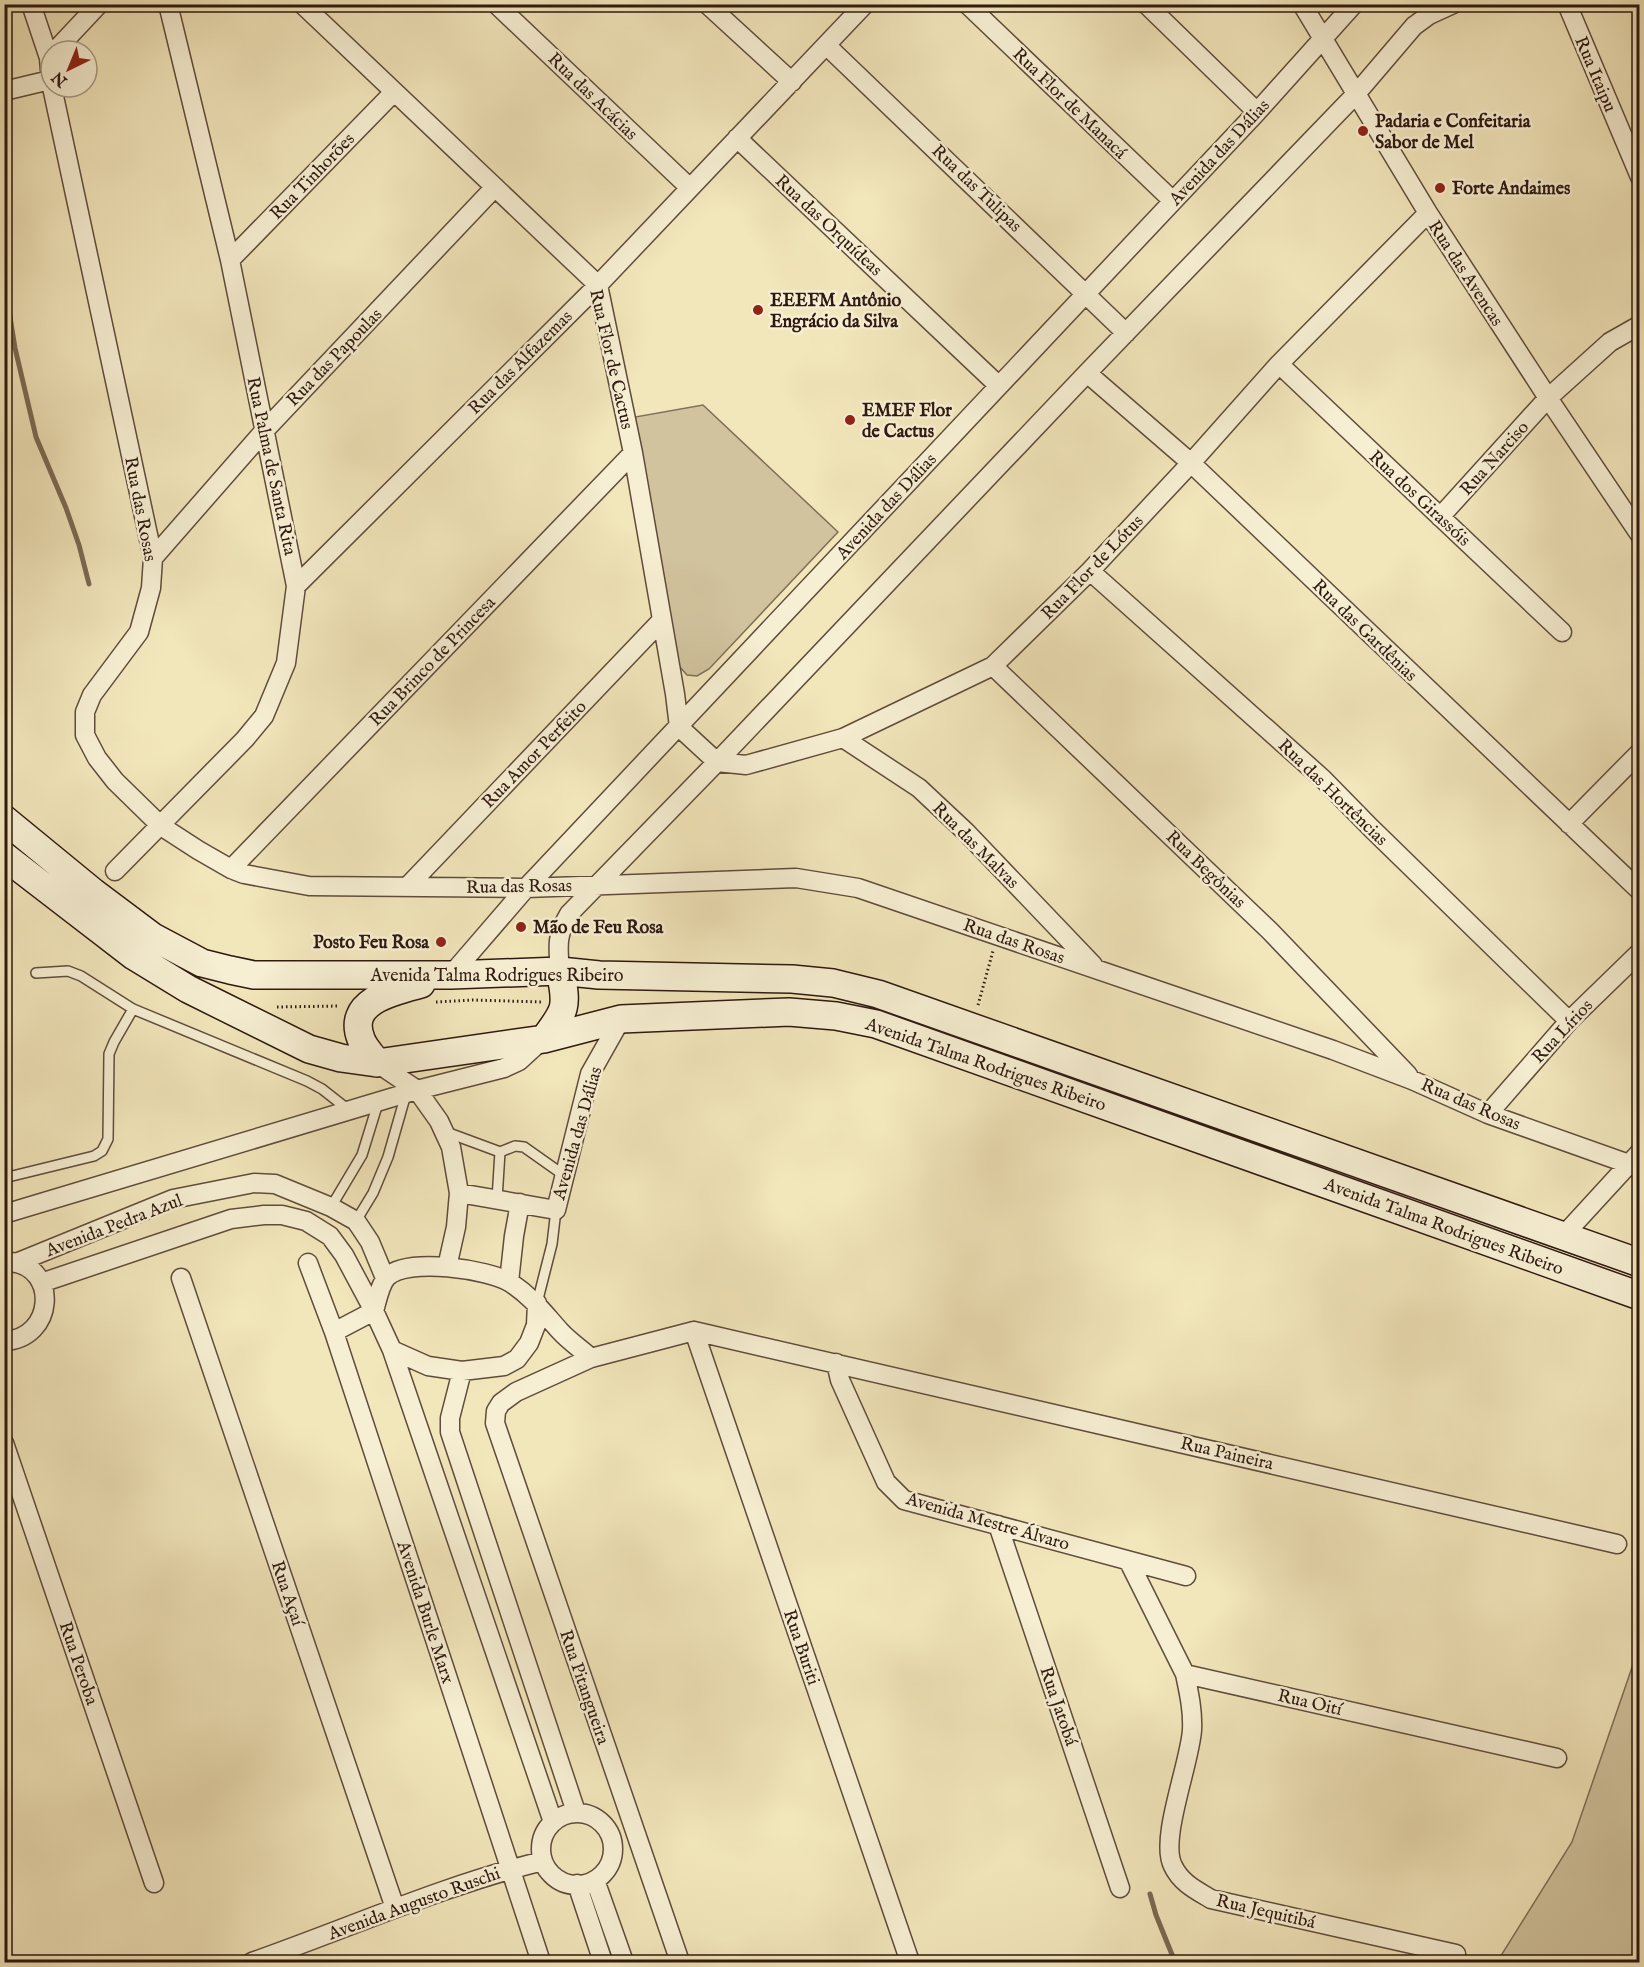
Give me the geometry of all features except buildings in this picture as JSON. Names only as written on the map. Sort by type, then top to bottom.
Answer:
[{"type":"main road","name":"Avenida Talma Rodrigues Ribeiro","points":[[4,819],[93,892],[153,937],[202,963],[254,975],[451,975],[560,971],[599,975],[792,979],[832,983],[878,994],[1640,1263]]},
{"type":"main road","name":"Avenida Talma Rodrigues Ribeiro","points":[[4,856],[134,956],[188,989],[309,1049],[341,1058],[377,1063],[544,1039],[621,1019],[789,1012],[836,1016],[876,1024],[1640,1296]]},
{"type":"main road","points":[[544,1039],[561,1017],[566,1003],[560,971]]},
{"type":"main road","points":[[377,1063],[362,1041],[357,1026],[359,1014],[373,1001],[388,993],[451,975]]},
{"type":"street","name":"Rua das Rosas","points":[[31,4],[45,39]]},
{"type":"street","points":[[67,39],[99,4]]},
{"type":"street","name":"Rua Palma de Santa Rita","points":[[115,871],[245,739],[264,716],[286,663],[296,586],[230,260],[168,4]]},
{"type":"street","name":"Rua Flor de Cactus","points":[[302,4],[598,285],[633,453],[679,727]]},
{"type":"street","name":"Rua das Acácias","points":[[496,4],[690,188]]},
{"type":"street","points":[[707,4],[792,82]]},
{"type":"street","name":"Rua das Alfazemas","points":[[296,586],[598,285],[865,4]]},
{"type":"street","name":"Rua Flor de Manacá","points":[[967,4],[1173,201]]},
{"type":"street","points":[[1146,4],[1257,112]]},
{"type":"street","name":"Rua das Avencas","points":[[1302,4],[1428,213],[1640,535]]},
{"type":"street","name":"Avenida das Dálias","points":[[451,975],[526,888],[1257,112],[1354,4]]},
{"type":"street","points":[[560,971],[558,942],[561,928],[569,914],[1356,94],[1414,26],[1429,15],[1453,4]]},
{"type":"street","name":"Rua Itaipu","points":[[1567,4],[1640,177]]},
{"type":"street","name":"Rua das Tulipas","points":[[826,45],[1087,293],[1126,333]]},
{"type":"street","points":[[4,91],[39,85]]},
{"type":"street","name":"Rua Tinhorões","points":[[230,260],[394,92]]},
{"type":"street","name":"Rua das Rosas","points":[[54,99],[153,558],[151,588],[139,632],[92,695],[85,712],[85,735],[97,758],[115,781],[161,826],[231,869],[244,874],[309,886],[526,888],[795,878],[858,888],[1333,1050],[1412,1080],[1488,1114],[1636,1162]]},
{"type":"street","name":"Rua das Orquídeas","points":[[737,138],[999,386]]},
{"type":"street","name":"Rua das Papoulas","points":[[153,558],[265,430],[495,187]]},
{"type":"street","name":"Rua Flor de Lótus","points":[[717,762],[746,765],[843,738],[993,666],[1090,571],[1191,464],[1279,364],[1428,213]]},
{"type":"street","name":"Rua Narciso","points":[[1440,517],[1548,398],[1610,342],[1640,325]]},
{"type":"street","name":"Rua dos Girassóis","points":[[1279,364],[1562,632]]},
{"type":"street","name":"Rua das Gardênias","points":[[1087,373],[1191,464],[1640,891]]},
{"type":"street","name":"Rua Brinco de Princesa","points":[[231,869],[633,453]]},
{"type":"street","name":"Rua das Hortências","points":[[1090,571],[1323,779],[1569,1021]]},
{"type":"street","name":"Rua Amor Perfeito","points":[[407,887],[662,620]]},
{"type":"street","name":"Rua Begônias","points":[[993,666],[1270,931],[1412,1080]]},
{"type":"street","points":[[679,727],[717,762]]},
{"type":"street","name":"Rua das Malvas","points":[[843,738],[919,788],[966,832],[1096,969]]},
{"type":"street","points":[[1569,824],[1640,752]]},
{"type":"street","name":"Rua Lírios","points":[[1488,1114],[1569,1021],[1640,952]]},
{"type":"street","name":"Avenida das Dálias","points":[[459,1193],[556,1210],[591,1074],[621,1019]]},
{"type":"street","points":[[4,1214],[411,1092],[504,1068],[519,1061],[544,1039]]},
{"type":"street","points":[[377,1063],[411,1092],[445,1132],[451,1147],[459,1193],[456,1227],[447,1267]]},
{"type":"street","points":[[1563,1236],[1636,1162]]},
{"type":"street","name":"Avenida Pedra Azul","points":[[10,1262],[172,1199],[254,1184],[275,1184],[331,1207],[356,1221],[370,1242],[385,1278]]},
{"type":"street","points":[[509,1282],[513,1236],[520,1203]]},
{"type":"street","name":"Avenida Pedra Azul","points":[[41,1283],[231,1219],[282,1215],[306,1221],[330,1236],[344,1255],[374,1311]]},
{"type":"street","points":[[4,1341],[20,1338],[32,1332],[40,1322],[45,1309],[45,1296],[41,1283],[31,1270],[10,1262]]},
{"type":"street","name":"Avenida Burle Marx","points":[[308,1263],[334,1332],[541,1962]]},
{"type":"street","points":[[553,1822],[392,1350],[374,1311],[385,1278],[398,1270],[447,1267],[484,1273],[509,1282],[537,1303],[561,1332],[591,1358],[694,1331],[836,1363]]},
{"type":"street","name":"Rua Açaí","points":[[181,1278],[395,1908]]},
{"type":"street","points":[[392,1350],[428,1366],[462,1371],[504,1366],[517,1359],[529,1343],[536,1325],[537,1303]]},
{"type":"street","points":[[334,1332],[374,1311]]},
{"type":"street","name":"Rua Buriti","points":[[694,1331],[910,1962]]},
{"type":"street","points":[[529,1343],[561,1332]]},
{"type":"street","name":"Rua Pitangueira","points":[[591,1358],[516,1392],[501,1403],[496,1411],[495,1423],[680,1962]]},
{"type":"street","name":"Avenida Mestre Álvaro","points":[[836,1363],[840,1380],[886,1482],[904,1500],[1186,1576]]},
{"type":"street","name":"Rua Paineira","points":[[836,1363],[1617,1544]]},
{"type":"street","points":[[462,1371],[450,1418],[450,1432],[576,1812]]},
{"type":"street","name":"Rua Peroba","points":[[4,1443],[154,1882]]},
{"type":"street","name":"Rua Jatobá","points":[[998,1525],[1120,1888]]},
{"type":"street","points":[[1129,1562],[1185,1674]]},
{"type":"street","name":"Rua Oití","points":[[1185,1674],[1557,1758]]},
{"type":"street","name":"Rua Jequitibá","points":[[1185,1674],[1192,1709],[1192,1731],[1168,1845],[1172,1866],[1187,1885],[1211,1899],[1456,1954]]},
{"type":"street","points":[[576,1812],[588,1814],[599,1820],[607,1829],[613,1849],[611,1861],[603,1874],[595,1880],[577,1884],[560,1880],[550,1872],[543,1861],[542,1853],[542,1841],[547,1829],[563,1815],[576,1812]]},
{"type":"street","points":[[612,1840],[634,1832]]},
{"type":"street","name":"Avenida Augusto Ruschi","points":[[252,1962],[279,1958],[395,1908],[510,1869],[543,1861]]},
{"type":"street","points":[[595,1880],[624,1962]]},
{"type":"street","points":[[577,1884],[603,1962]]},
{"type":"lane","points":[[36,974],[69,971],[81,976],[133,1009],[307,1081],[322,1089],[350,1111]]},
{"type":"lane","points":[[4,1178],[94,1156],[102,1151],[108,1140],[109,1054],[133,1009]]},
{"type":"lane","points":[[356,1221],[373,1193],[411,1092]]},
{"type":"lane","points":[[331,1207],[362,1155],[378,1103]]},
{"type":"lane","points":[[445,1132],[500,1152],[516,1146],[524,1147],[565,1176]]},
{"type":"lane","points":[[497,1199],[500,1152]]},
{"type":"lane","points":[[537,1303],[552,1244],[556,1210]]},
{"type":"path","points":[[971,1027],[998,935]]},
{"type":"shaded area","points":[[703,405],[838,532],[709,669],[697,676],[687,675],[679,666],[635,417]]},
{"type":"shaded area","points":[[1639,1647],[1639,1962],[1497,1962],[1572,1842]]},
{"type":"waterway","points":[[4,280],[15,348],[36,437],[66,508],[89,584]]},
{"type":"waterway","points":[[1638,1686],[1640,1696]]},
{"type":"waterway","points":[[1150,1894],[1175,1962]]},
{"type":"waterway","points":[[4,1960],[22,1962]]},
{"type":"place","name":"Padaria e Confeitaria Sabor de Mel","points":[[1363,131]]},
{"type":"place","name":"Forte Andaimes","points":[[1440,188]]},
{"type":"place","name":"EEEFM Antônio Engrácio da Silva","points":[[758,310]]},
{"type":"place","name":"EMEF Flor de Cactus","points":[[850,420]]},
{"type":"place","name":"Mão de Feu Rosa","points":[[521,927]]},
{"type":"place","name":"Posto Feu Rosa","points":[[441,942]]}]
